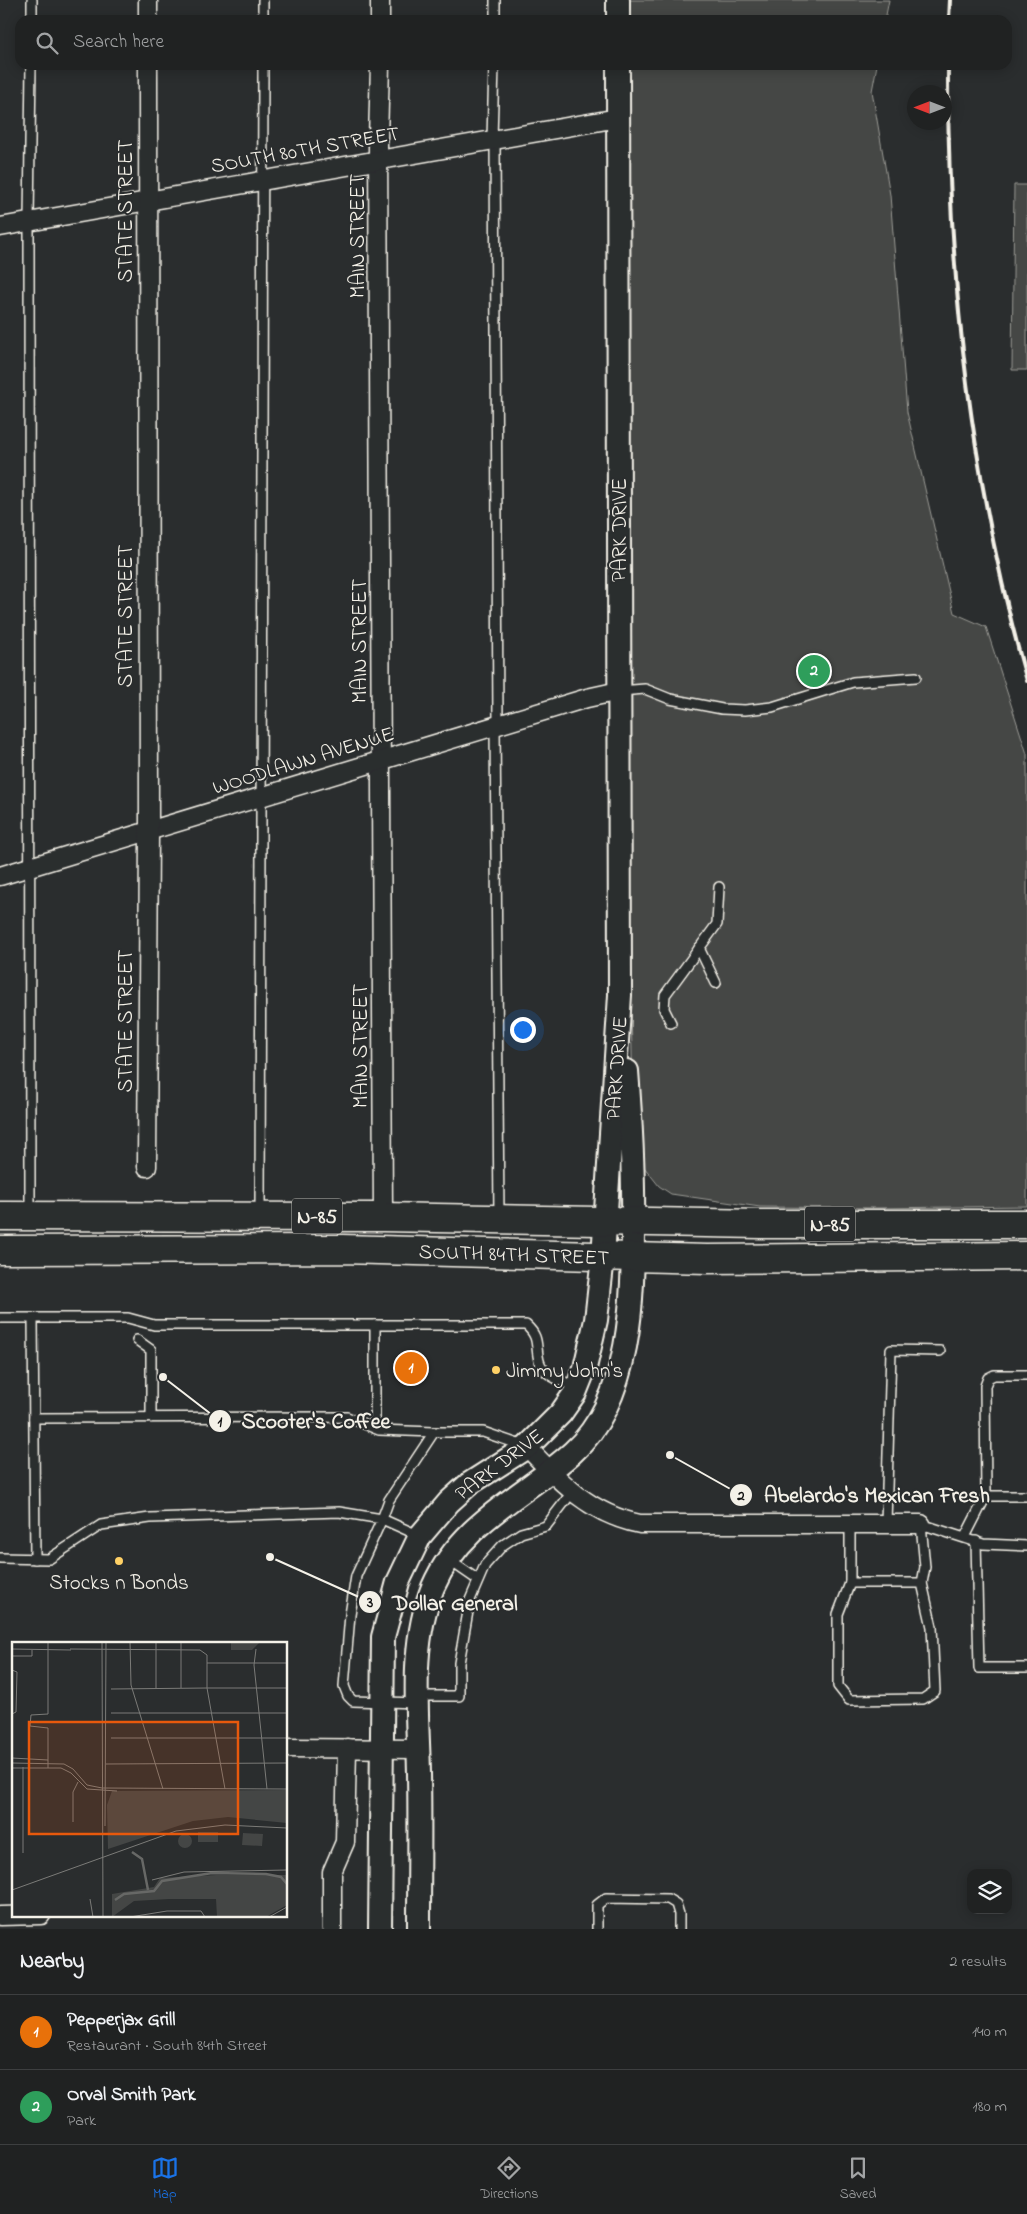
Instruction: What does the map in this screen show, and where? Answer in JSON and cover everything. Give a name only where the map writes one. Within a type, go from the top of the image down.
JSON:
[{"type":"main road","name":"SOUTH 84TH STREET","points":[[0,1216],[383,1217],[760,1224],[1027,1224]]},
{"type":"main road","name":"SOUTH 84TH STREET","points":[[0,1250],[342,1249],[633,1258],[780,1259],[1027,1256]]},
{"type":"street","points":[[148,0],[148,15]]},
{"type":"street","points":[[380,0],[380,15]]},
{"type":"street","points":[[618,0],[618,15]]},
{"type":"street","name":"STATE STREET","points":[[147,1167],[149,831],[148,70]]},
{"type":"street","name":"MAIN STREET","points":[[380,70],[383,1217]]},
{"type":"street","name":"PARK DRIVE","points":[[380,1929],[380,1748],[383,1637],[389,1608],[398,1582],[420,1536],[448,1502],[469,1484],[526,1446],[561,1413],[577,1387],[585,1368],[594,1334],[603,1257],[620,995],[618,70]]},
{"type":"street","name":"SOUTH 80TH STREET","points":[[0,227],[618,118]]},
{"type":"street","name":"WOODLAWN AVENUE","points":[[0,876],[496,725],[587,698],[620,691]]},
{"type":"street","name":"PARK DRIVE","points":[[419,1929],[418,1700],[422,1628],[426,1608],[433,1589],[448,1560],[464,1538],[478,1525],[550,1472],[576,1450],[591,1431],[611,1393],[628,1333],[632,1301],[633,1258],[631,1114],[620,995]]},
{"type":"street","points":[[526,1446],[550,1472],[607,1515],[640,1524],[921,1524]]},
{"type":"street","points":[[288,1748],[419,1749]]},
{"type":"street","points":[[332,1929],[332,1872],[345,1842],[347,1748]]},
{"type":"lane","points":[[32,0],[32,15]]},
{"type":"lane","points":[[263,0],[263,15]]},
{"type":"lane","points":[[495,0],[495,15]]},
{"type":"lane","points":[[30,1216],[29,222],[31,70]]},
{"type":"lane","points":[[260,1216],[264,70]]},
{"type":"lane","points":[[494,70],[499,1220]]},
{"type":"lane","points":[[620,691],[645,689],[670,699],[722,709],[745,710],[772,707],[853,682],[916,677]]},
{"type":"lane","points":[[671,1023],[664,1009],[665,995],[717,924],[719,887]]},
{"type":"lane","points":[[699,948],[716,983]]},
{"type":"lane","points":[[0,1318],[128,1318],[154,1325],[526,1325],[533,1332],[537,1340],[539,1362],[546,1372],[577,1387]]},
{"type":"lane","points":[[33,1318],[35,1559]]},
{"type":"lane","points":[[375,1325],[375,1428]]},
{"type":"lane","points":[[137,1340],[151,1350],[151,1417]]},
{"type":"lane","points":[[886,1523],[891,1350],[940,1351]]},
{"type":"lane","points":[[965,1537],[986,1496],[985,1386],[988,1378],[994,1375],[1027,1375]]},
{"type":"lane","points":[[34,1418],[347,1417],[375,1428],[434,1432],[483,1432],[526,1446]]},
{"type":"lane","points":[[434,1432],[389,1500],[382,1520],[356,1576],[350,1614],[344,1686],[352,1701],[381,1703],[459,1696],[459,1663],[470,1600],[485,1565],[504,1544],[522,1533],[546,1526],[573,1491]]},
{"type":"lane","points":[[986,1496],[1027,1496]]},
{"type":"lane","points":[[0,1558],[49,1559],[101,1525],[150,1518],[339,1512],[382,1520],[420,1536]]},
{"type":"lane","points":[[850,1523],[850,1583],[838,1614],[838,1686],[849,1700],[923,1699],[935,1691],[932,1628],[922,1583],[925,1567],[921,1524],[983,1544],[1027,1546]]},
{"type":"lane","points":[[976,1541],[979,1668],[1027,1668]]},
{"type":"lane","points":[[448,1560],[478,1580]]},
{"type":"lane","points":[[850,1583],[922,1583]]},
{"type":"lane","points":[[597,1929],[597,1905],[606,1898],[668,1899],[676,1904],[679,1914],[679,1929]]},
{"type":"shaded area","points":[[625,0],[889,0],[886,15],[625,15]]},
{"type":"shaded area","points":[[625,70],[876,70],[872,91],[890,195],[907,412],[954,613],[986,627],[1027,754],[1027,1206],[760,1207],[671,1194],[659,1186],[637,1158],[633,1103],[630,952]]},
{"type":"shaded area","points":[[1014,185],[1027,185],[1027,370],[1012,370]]},
{"type":"railway","points":[[949,15],[950,0]]},
{"type":"railway","points":[[948,70],[952,220],[966,376],[977,453],[991,529],[1007,606],[1027,681]]},
{"type":"place","name":"Orval Smith Park","points":[[814,671]]},
{"type":"place","name":"Pepperjax Grill","points":[[411,1368]]},
{"type":"place","name":"Jimmy John's","points":[[496,1370]]},
{"type":"place","name":"Scooter's Coffee","points":[[163,1377]]},
{"type":"place","name":"Abelardo's Mexican Fresh","points":[[670,1455]]},
{"type":"place","name":"Dollar General","points":[[270,1557]]},
{"type":"place","name":"Stocks n Bonds","points":[[119,1561]]}]
